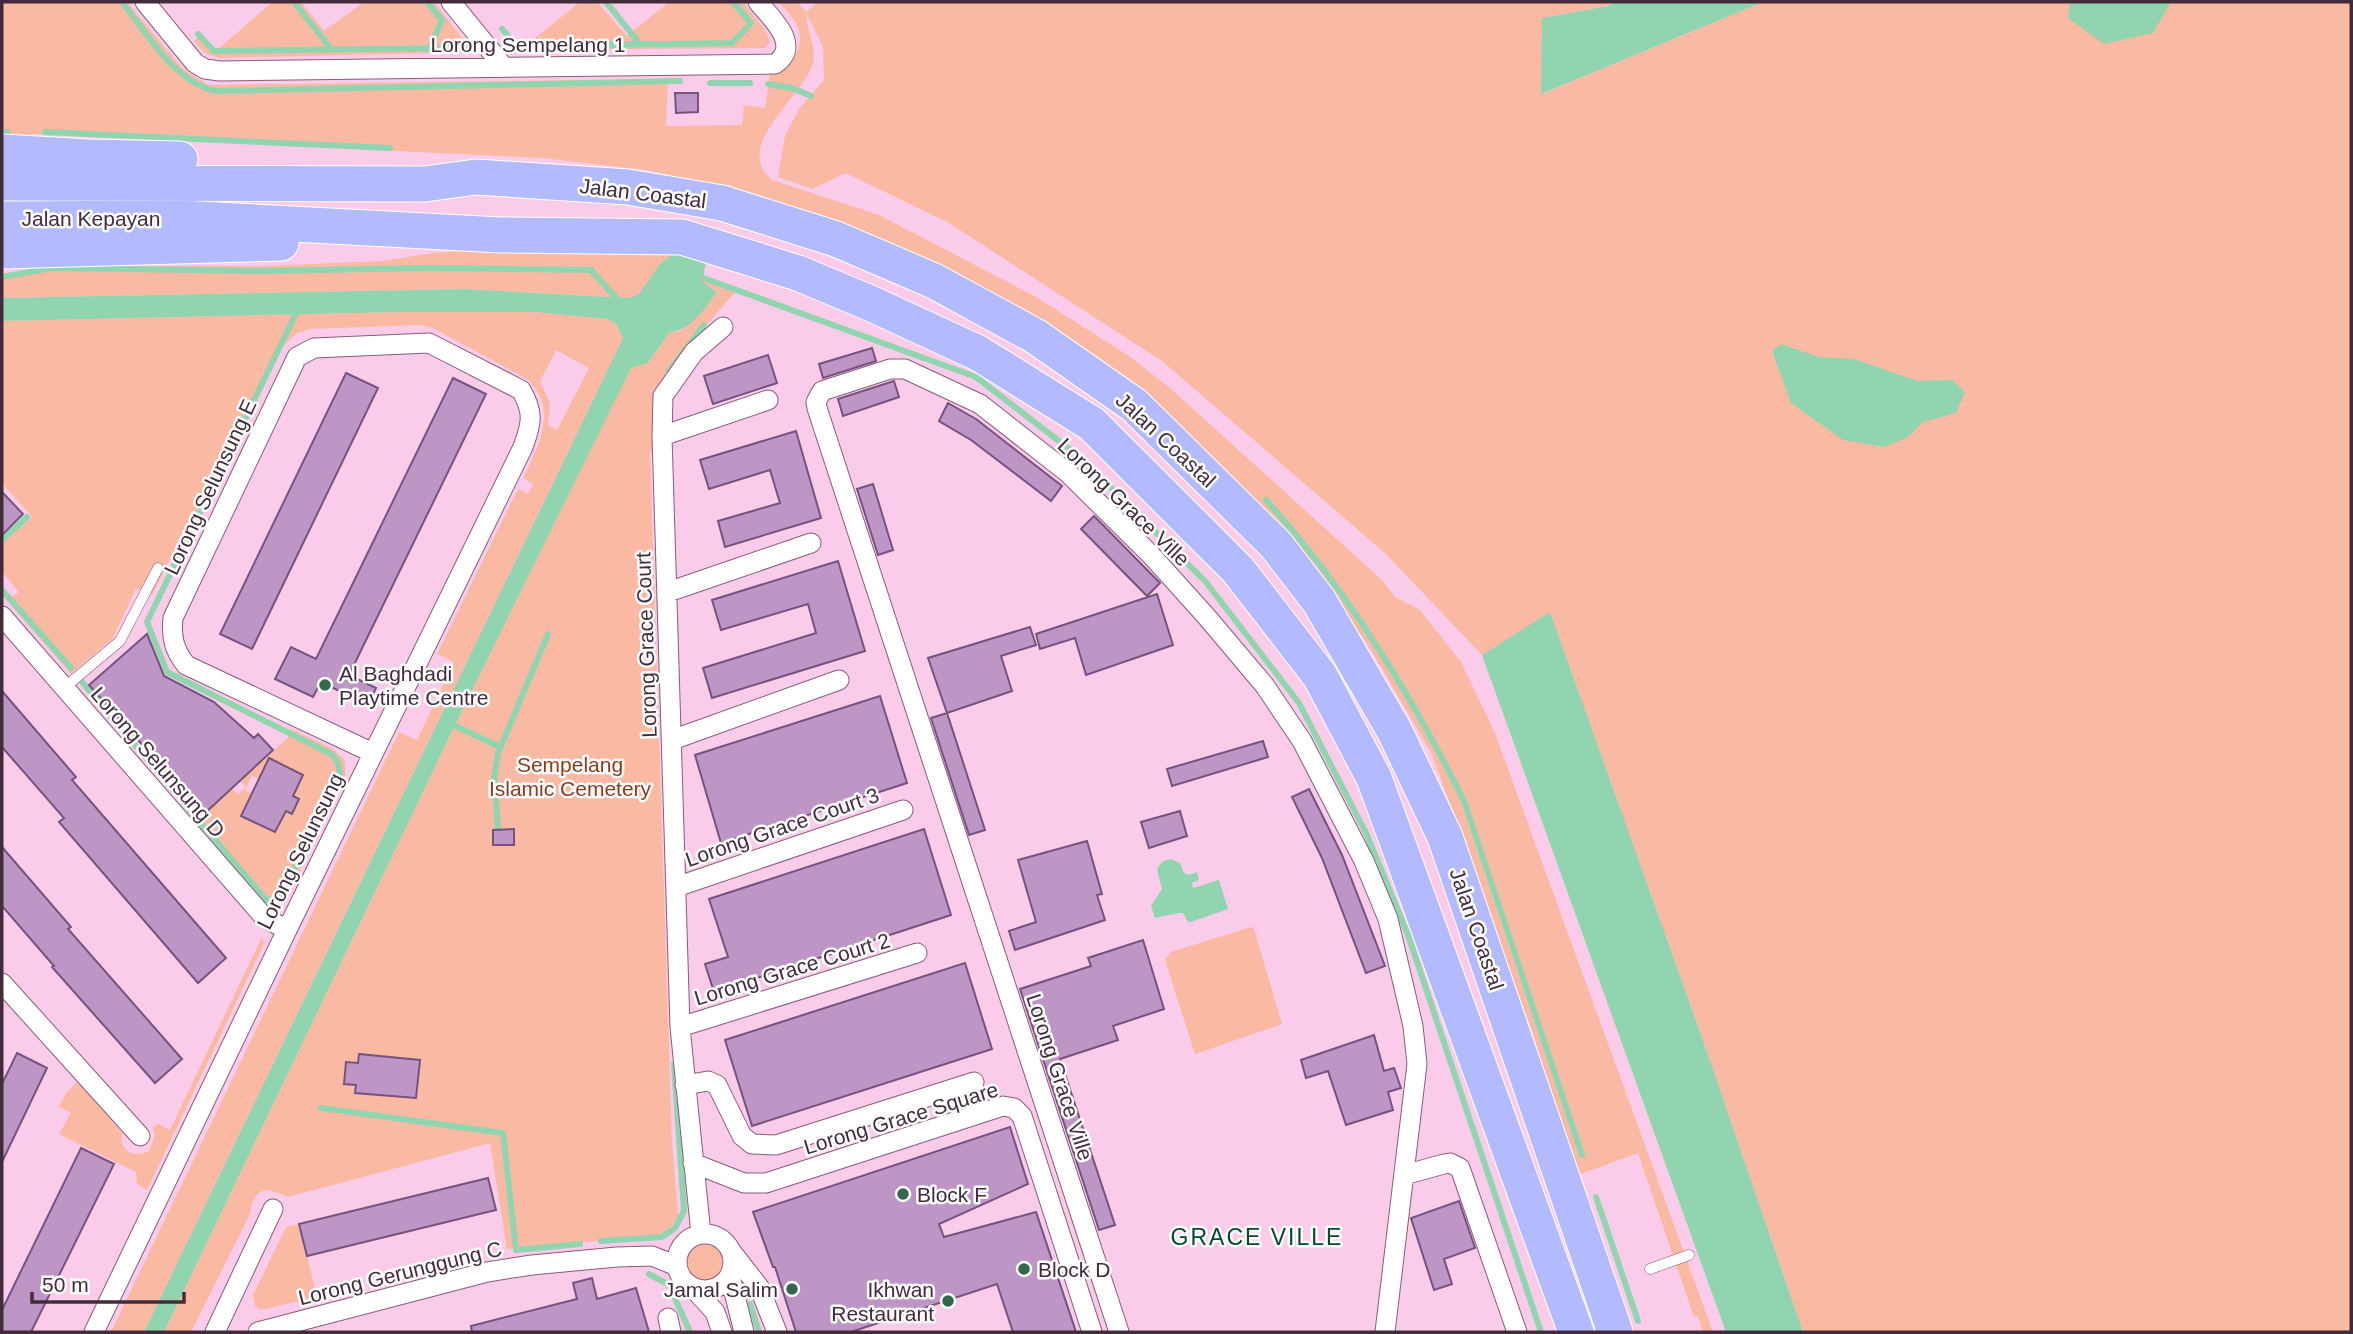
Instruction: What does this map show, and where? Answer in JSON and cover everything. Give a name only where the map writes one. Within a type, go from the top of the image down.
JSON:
[{"type":"highway","points":[[2,152],[88,158],[286,160],[427,166],[476,177]]},
{"type":"highway","name":"Jalan Coastal","points":[[176,182],[425,184],[476,177],[628,187],[723,203],[836,239],[934,281],[1035,336],[1134,405],[1276,545],[1319,601],[1394,730],[1445,837],[1615,1332]]},
{"type":"highway","name":"Jalan Kepayan","points":[[2,183],[176,182]]},
{"type":"highway","name":"Jalan Coastal","points":[[180,218],[501,235],[682,237],[798,273],[872,304],[978,353],[1092,424],[1238,570],[1320,676],[1374,778],[1576,1332]]},
{"type":"highway","name":"Jalan Kepayan","points":[[2,219],[180,218]]},
{"type":"highway","points":[[2,251],[455,241],[501,235]]},
{"type":"street","name":"Lorong Sempelang 1","points":[[145,2],[190,57],[205,69],[220,71],[775,64],[786,51],[786,40],[758,2]]},
{"type":"street","points":[[451,2],[503,66]]},
{"type":"street","name":"Lorong Grace Court","points":[[701,1234],[680,1027],[662,436],[663,396],[695,352],[723,327]]},
{"type":"street","name":"Lorong Selunsung E","points":[[373,752],[186,665],[177,653],[174,643],[173,618],[298,357],[314,348],[429,343],[521,390]]},
{"type":"street","name":"Lorong Grace Ville","points":[[1119,1332],[817,408],[816,402],[822,391],[890,369],[905,369],[980,404],[1068,474],[1151,555],[1265,686],[1302,741],[1364,861],[1388,919],[1413,1026],[1417,1064],[1385,1332]]},
{"type":"street","name":"Lorong Selunsung","points":[[94,1332],[523,447],[531,426],[530,404],[521,390]]},
{"type":"street","points":[[662,436],[768,400]]},
{"type":"street","points":[[668,592],[811,543]]},
{"type":"street","name":"Lorong Selunsung D","points":[[2,615],[264,916],[287,930]]},
{"type":"street","points":[[672,740],[839,680]]},
{"type":"street","name":"Lorong Grace Court 3","points":[[676,887],[903,810]]},
{"type":"street","name":"Lorong Grace Court 2","points":[[680,1027],[917,953]]},
{"type":"street","points":[[2,983],[139,1136]]},
{"type":"street","points":[[685,1085],[708,1081],[717,1085],[742,1136],[752,1144],[776,1145],[974,1082]]},
{"type":"street","name":"Lorong Grace Square","points":[[693,1163],[744,1183],[766,1183],[1003,1107],[1014,1108],[1022,1116],[1092,1332]]},
{"type":"street","points":[[1404,1175],[1450,1163],[1460,1168],[1517,1332]]},
{"type":"street","points":[[215,1332],[273,1209]]},
{"type":"street","points":[[722,1332],[715,1312],[680,1275],[677,1266],[680,1249],[693,1237],[701,1234],[718,1238],[759,1287],[777,1332]]},
{"type":"street","points":[[730,1250],[733,1258],[730,1276],[744,1332]]},
{"type":"street","name":"Lorong Gerunggung C","points":[[258,1332],[487,1272],[617,1257],[652,1256],[677,1266]]},
{"type":"street","points":[[692,1287],[709,1290],[717,1288],[730,1276]]},
{"type":"lane","points":[[63,688],[120,640],[158,568]]},
{"type":"lane","points":[[1650,1269],[1689,1255]]},
{"type":"green space","points":[[2,2],[127,2],[183,69],[208,85],[668,79],[666,126],[742,125],[744,105],[765,108],[770,74],[790,62],[800,41],[797,25],[779,2],[797,2],[806,12],[818,2],[1616,2],[1608,6],[1542,18],[1542,94],[1763,2],[2351,2],[2351,1332],[1803,1332],[1699,1029],[1550,613],[1482,655],[1385,553],[1162,361],[949,223],[846,173],[812,189],[778,177],[785,136],[799,109],[824,80],[823,47],[807,14],[813,62],[808,75],[774,120],[760,151],[761,166],[772,180],[879,215],[1036,297],[1129,356],[1171,389],[1382,580],[1395,597],[1420,610],[1461,662],[1495,733],[1713,1332],[1703,1332],[1698,1316],[1694,1317],[1638,1153],[1578,1175],[1530,1025],[1432,754],[1370,648],[1317,571],[1258,502],[1141,392],[854,234],[786,204],[721,186],[646,170],[542,158],[45,134],[2,135]]},
{"type":"green space","points":[[272,2],[301,2],[324,31],[364,2],[434,2],[469,47],[469,52],[219,58],[205,53],[194,41],[199,37],[214,53]]},
{"type":"green space","points":[[580,2],[597,2],[627,36],[669,2],[743,2],[766,31],[770,42],[765,48],[520,50]]},
{"type":"green space","points":[[517,247],[665,249],[675,252],[639,294],[628,298],[464,289],[2,298],[2,275],[51,266],[265,266],[382,261],[433,253]]},
{"type":"green space","name":"Sempelang Islamic Cemetery","points":[[704,277],[736,291],[677,359],[660,385],[654,452],[650,452],[672,1143],[678,1215],[672,1226],[661,1235],[507,1249],[490,1143],[288,1197],[262,1191],[255,1198],[250,1214],[191,1332],[164,1332],[455,725],[631,367],[648,363],[669,333],[681,331],[717,291],[701,283]]},
{"type":"green space","points":[[399,312],[534,312],[608,319],[616,324],[623,338],[144,1332],[111,1332],[399,732],[417,740],[454,662],[437,654],[518,489],[528,494],[533,484],[523,478],[540,440],[544,415],[537,390],[527,379],[433,328],[421,325],[309,329],[296,334],[284,345],[179,563],[170,559],[152,595],[136,588],[113,638],[71,674],[2,595],[2,587],[11,598],[19,592],[4,574],[2,575],[2,544],[32,517],[2,483],[2,321]],"holes":[[[556,350],[589,368],[557,430],[548,425],[550,403],[540,381]]]},
{"type":"green space","points":[[291,729],[333,749],[345,761],[345,775],[285,902],[269,904],[179,802],[187,795],[204,814],[232,789],[238,794],[246,787],[240,780],[287,739]],"holes":[[[269,758],[303,775],[293,796],[299,799],[286,811],[275,832],[242,816],[252,794],[245,790],[252,776],[259,779]]]},
{"type":"green space","points":[[1251,927],[1254,929],[1282,1024],[1195,1054],[1165,960],[1171,952]]},
{"type":"green space","points":[[262,937],[264,944],[147,1190],[137,1184],[136,1172],[59,1134],[71,1113],[59,1107],[66,1093],[78,1081],[122,1133],[125,1149],[138,1154],[149,1151],[155,1136],[153,1128],[158,1124],[170,1130]]},
{"type":"green space","points":[[299,1224],[317,1297],[261,1310],[255,1306],[253,1295],[286,1227]]},
{"type":"green space","points":[[705,1245],[718,1250],[723,1263],[718,1276],[705,1281],[692,1276],[687,1263],[692,1250]]},
{"type":"shaded area","points":[[1616,2],[1763,2],[1541,94],[1542,18],[1608,6]]},
{"type":"shaded area","points":[[2070,2],[2171,2],[2153,33],[2104,44],[2068,18]]},
{"type":"shaded area","points":[[675,252],[706,262],[702,282],[717,292],[691,323],[669,333],[648,363],[631,368],[455,725],[164,1332],[144,1332],[623,338],[616,324],[608,319],[534,312],[399,312],[2,321],[2,298],[464,289],[628,298],[639,294],[659,265]]},
{"type":"shaded area","points":[[1781,344],[1819,357],[1854,359],[1918,381],[1952,380],[1965,392],[1956,413],[1923,422],[1908,437],[1884,447],[1843,440],[1791,403],[1772,351]]},
{"type":"shaded area","points":[[1550,612],[1699,1029],[1803,1332],[1726,1332],[1482,655]]},
{"type":"shaded area","points":[[1171,859],[1180,863],[1184,873],[1189,875],[1197,872],[1199,880],[1192,883],[1193,888],[1219,880],[1228,909],[1191,922],[1188,922],[1183,913],[1155,918],[1151,906],[1162,889],[1157,869],[1163,861]]},
{"type":"building","points":[[675,93],[698,93],[698,112],[676,113]]},
{"type":"building","points":[[872,348],[876,361],[823,378],[819,364]]},
{"type":"building","points":[[768,355],[777,383],[713,404],[704,376]]},
{"type":"building","points":[[346,373],[378,388],[252,649],[220,634]]},
{"type":"building","points":[[453,378],[486,394],[349,675],[376,688],[368,705],[321,682],[313,697],[275,679],[291,647],[316,659]]},
{"type":"building","points":[[894,381],[899,397],[843,416],[838,399]]},
{"type":"building","points":[[948,403],[976,419],[1062,486],[1051,501],[971,440],[939,421]]},
{"type":"building","points":[[796,431],[821,518],[725,547],[718,521],[780,503],[770,470],[709,489],[700,460]]},
{"type":"building","points":[[873,484],[893,550],[878,555],[857,489]]},
{"type":"building","points":[[2,492],[23,514],[2,535]]},
{"type":"building","points":[[1094,516],[1160,583],[1147,596],[1081,529]]},
{"type":"building","points":[[838,561],[865,651],[712,698],[703,668],[816,633],[808,604],[721,630],[712,600]]},
{"type":"building","points":[[1157,594],[1173,645],[1086,675],[1075,638],[1040,649],[1036,634]]},
{"type":"building","points":[[1030,627],[1036,645],[1001,656],[1012,691],[947,713],[928,658]]},
{"type":"building","points":[[147,634],[164,676],[214,702],[254,738],[258,734],[273,750],[204,814],[89,685]]},
{"type":"building","points":[[2,691],[76,777],[72,780],[226,958],[198,983],[59,822],[64,818],[2,747]]},
{"type":"building","points":[[880,696],[907,783],[721,843],[695,755]]},
{"type":"building","points":[[947,713],[985,830],[969,835],[931,718]]},
{"type":"building","points":[[1263,741],[1268,757],[1172,786],[1167,769]]},
{"type":"building","points":[[269,758],[303,775],[293,796],[299,799],[292,814],[286,811],[275,832],[241,816]]},
{"type":"building","points":[[1309,789],[1342,855],[1385,966],[1366,973],[1322,858],[1292,797]]},
{"type":"building","points":[[1180,811],[1187,836],[1149,848],[1141,822]]},
{"type":"building","points":[[514,829],[514,845],[493,845],[493,830]]},
{"type":"building","points":[[924,829],[951,915],[714,992],[705,964],[728,957],[709,899]]},
{"type":"building","points":[[1087,841],[1102,894],[1097,895],[1105,920],[1015,950],[1009,931],[1036,922],[1018,860]]},
{"type":"building","points":[[2,847],[71,927],[68,929],[182,1059],[155,1083],[2,906]]},
{"type":"building","points":[[1143,940],[1164,1009],[1113,1026],[1118,1040],[1060,1059],[1115,1225],[1099,1230],[1020,989],[1091,966],[1088,958]]},
{"type":"building","points":[[965,963],[992,1049],[752,1126],[725,1040]]},
{"type":"building","points":[[1374,1035],[1384,1071],[1394,1068],[1401,1088],[1388,1092],[1393,1110],[1346,1125],[1328,1071],[1306,1078],[1301,1060]]},
{"type":"building","points":[[17,1053],[47,1068],[2,1162],[2,1084]]},
{"type":"building","points":[[359,1054],[420,1060],[416,1098],[355,1093],[356,1085],[344,1084],[346,1062],[358,1063]]},
{"type":"building","points":[[1010,1127],[1028,1184],[939,1224],[944,1237],[1036,1212],[1076,1332],[1013,1332],[997,1284],[851,1332],[796,1332],[775,1267],[753,1212]]},
{"type":"building","points":[[81,1148],[114,1164],[31,1332],[2,1332],[2,1310]]},
{"type":"building","points":[[488,1178],[496,1210],[307,1256],[299,1224]]},
{"type":"building","points":[[1459,1201],[1475,1248],[1444,1259],[1452,1284],[1434,1290],[1411,1218]]},
{"type":"building","points":[[592,1278],[597,1299],[636,1288],[649,1332],[472,1332],[471,1326],[577,1299],[573,1283]]},
{"type":"waterway","points":[[122,2],[175,68],[201,86],[216,91],[680,81]]},
{"type":"waterway","points":[[294,2],[332,50]]},
{"type":"waterway","points":[[427,2],[442,20],[430,48]]},
{"type":"waterway","points":[[606,2],[640,44]]},
{"type":"waterway","points":[[502,29],[517,46],[732,43],[751,23],[733,2]]},
{"type":"waterway","points":[[198,34],[214,51],[462,48]]},
{"type":"waterway","points":[[710,83],[750,83]]},
{"type":"waterway","points":[[768,84],[792,88],[811,96]]},
{"type":"waterway","points":[[2,132],[7,132]]},
{"type":"waterway","points":[[45,132],[390,148]]},
{"type":"waterway","points":[[2,277],[51,268],[264,271],[429,268],[591,270],[619,301]]},
{"type":"waterway","points":[[698,276],[976,377],[1081,458],[1205,581],[1299,703],[1366,833],[1408,935],[1541,1332]]},
{"type":"waterway","points":[[182,801],[266,900],[280,898],[340,774],[333,755],[167,672],[147,622],[298,309]]},
{"type":"waterway","points":[[669,371],[704,325]]},
{"type":"waterway","points":[[1266,500],[1324,570],[1376,644],[1422,721],[1464,801],[1582,1155]]},
{"type":"waterway","points":[[2,540],[27,517]]},
{"type":"waterway","points":[[2,590],[71,668]]},
{"type":"waterway","points":[[498,828],[494,778],[498,753],[548,634]]},
{"type":"waterway","points":[[82,682],[173,790]]},
{"type":"waterway","points":[[449,723],[500,747]]},
{"type":"waterway","points":[[601,1241],[662,1237],[675,1228],[684,1211],[674,1064]]},
{"type":"waterway","points":[[321,1108],[503,1133],[516,1250],[580,1244]]},
{"type":"waterway","points":[[1596,1197],[1638,1321]]},
{"type":"waterway","points":[[649,1274],[669,1285],[690,1332]]},
{"type":"waterway","points":[[750,1304],[759,1332]]},
{"type":"place","name":"Al Baghdadi Playtime Centre","points":[[325,685]]},
{"type":"place","name":"Block F","points":[[903,1194]]},
{"type":"place","name":"Block D","points":[[1024,1269]]},
{"type":"place","name":"Jamal Salim","points":[[792,1289]]},
{"type":"place","name":"Ikhwan Restaurant","points":[[948,1301]]},
{"type":"district","name":"GRACE VILLE","points":[[1257,1237]]}]
